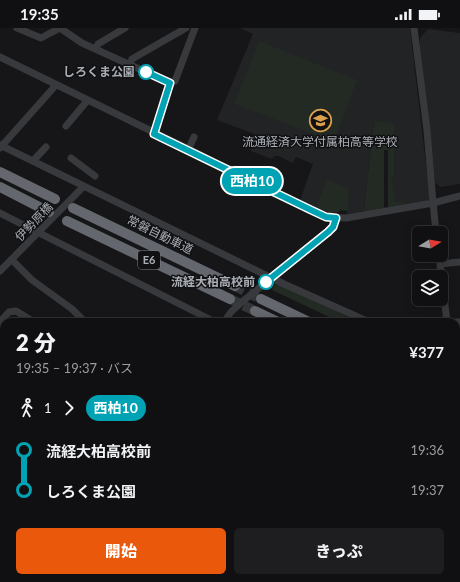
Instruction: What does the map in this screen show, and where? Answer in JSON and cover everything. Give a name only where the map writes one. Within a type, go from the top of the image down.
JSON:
[{"type":"highway","points":[[0,172],[55,199]]},
{"type":"highway","points":[[0,187],[49,212]]},
{"type":"highway","name":"常磐自動車道","points":[[73,208],[235,286]]},
{"type":"highway","name":"E6","points":[[67,221],[230,299]]},
{"type":"highway","points":[[261,299],[301,318]]},
{"type":"highway","points":[[255,311],[270,318]]},
{"type":"street","points":[[17,28],[40,38],[60,28],[82,43],[96,48],[170,83]]},
{"type":"street","points":[[96,48],[98,44],[126,28]]},
{"type":"street","points":[[130,64],[132,59],[186,28]]},
{"type":"street","points":[[154,134],[170,83],[175,81],[195,28]]},
{"type":"street","points":[[414,28],[428,130],[435,226]]},
{"type":"street","points":[[0,58],[326,217],[346,218],[433,203],[460,196]]},
{"type":"street","points":[[56,85],[1,147],[360,318]]},
{"type":"street","points":[[66,126],[87,101]]},
{"type":"street","points":[[188,150],[194,138]]},
{"type":"street","points":[[33,161],[46,147]]},
{"type":"street","points":[[71,158],[96,176]]},
{"type":"street","name":"伊勢原橋","points":[[0,272],[83,187]]},
{"type":"street","points":[[0,213],[207,318]]},
{"type":"street","points":[[227,318],[236,307],[328,232],[333,227],[336,218]]},
{"type":"street","points":[[12,260],[32,280],[72,309],[81,318]]},
{"type":"street","points":[[447,318],[440,264],[460,262]]},
{"type":"street","points":[[4,318],[9,312],[16,311],[27,318]]},
{"type":"shaded area","name":"流通経済大学付属柏高等学校","points":[[240,28],[410,28],[430,200],[388,207],[388,150],[374,121],[364,211],[347,214],[349,188],[316,208],[300,200],[313,164],[296,157],[293,163],[279,156],[274,156],[272,159],[251,151],[257,135],[217,120],[253,34]]},
{"type":"shaded area","points":[[428,29],[460,33],[460,184],[441,187],[435,183],[420,54],[420,38]]},
{"type":"shaded area","points":[[259,41],[357,80],[334,142],[234,103]]},
{"type":"shaded area","points":[[374,121],[394,123],[394,177],[391,177],[395,202],[403,201],[405,204],[388,207],[388,150],[384,150],[384,208],[364,211]]},
{"type":"shaded area","points":[[327,180],[349,188],[348,211],[340,210],[339,212],[331,213],[316,208]]},
{"type":"shaded area","points":[[276,282],[350,318],[332,318],[272,290]]},
{"type":"tunnel","points":[[235,286],[261,299]]},
{"type":"tunnel","points":[[230,299],[255,311]]},
{"type":"bus line","name":"西柏10","points":[[146,72],[170,83],[154,134],[326,217],[336,218],[333,227],[328,232],[266,282]]},
{"type":"place","name":"しろくま公園","points":[[146,72]]},
{"type":"place","name":"流通経済大学付属柏高等学校","points":[[320,121]]},
{"type":"place","name":"流経大柏高校前","points":[[266,282]]}]
